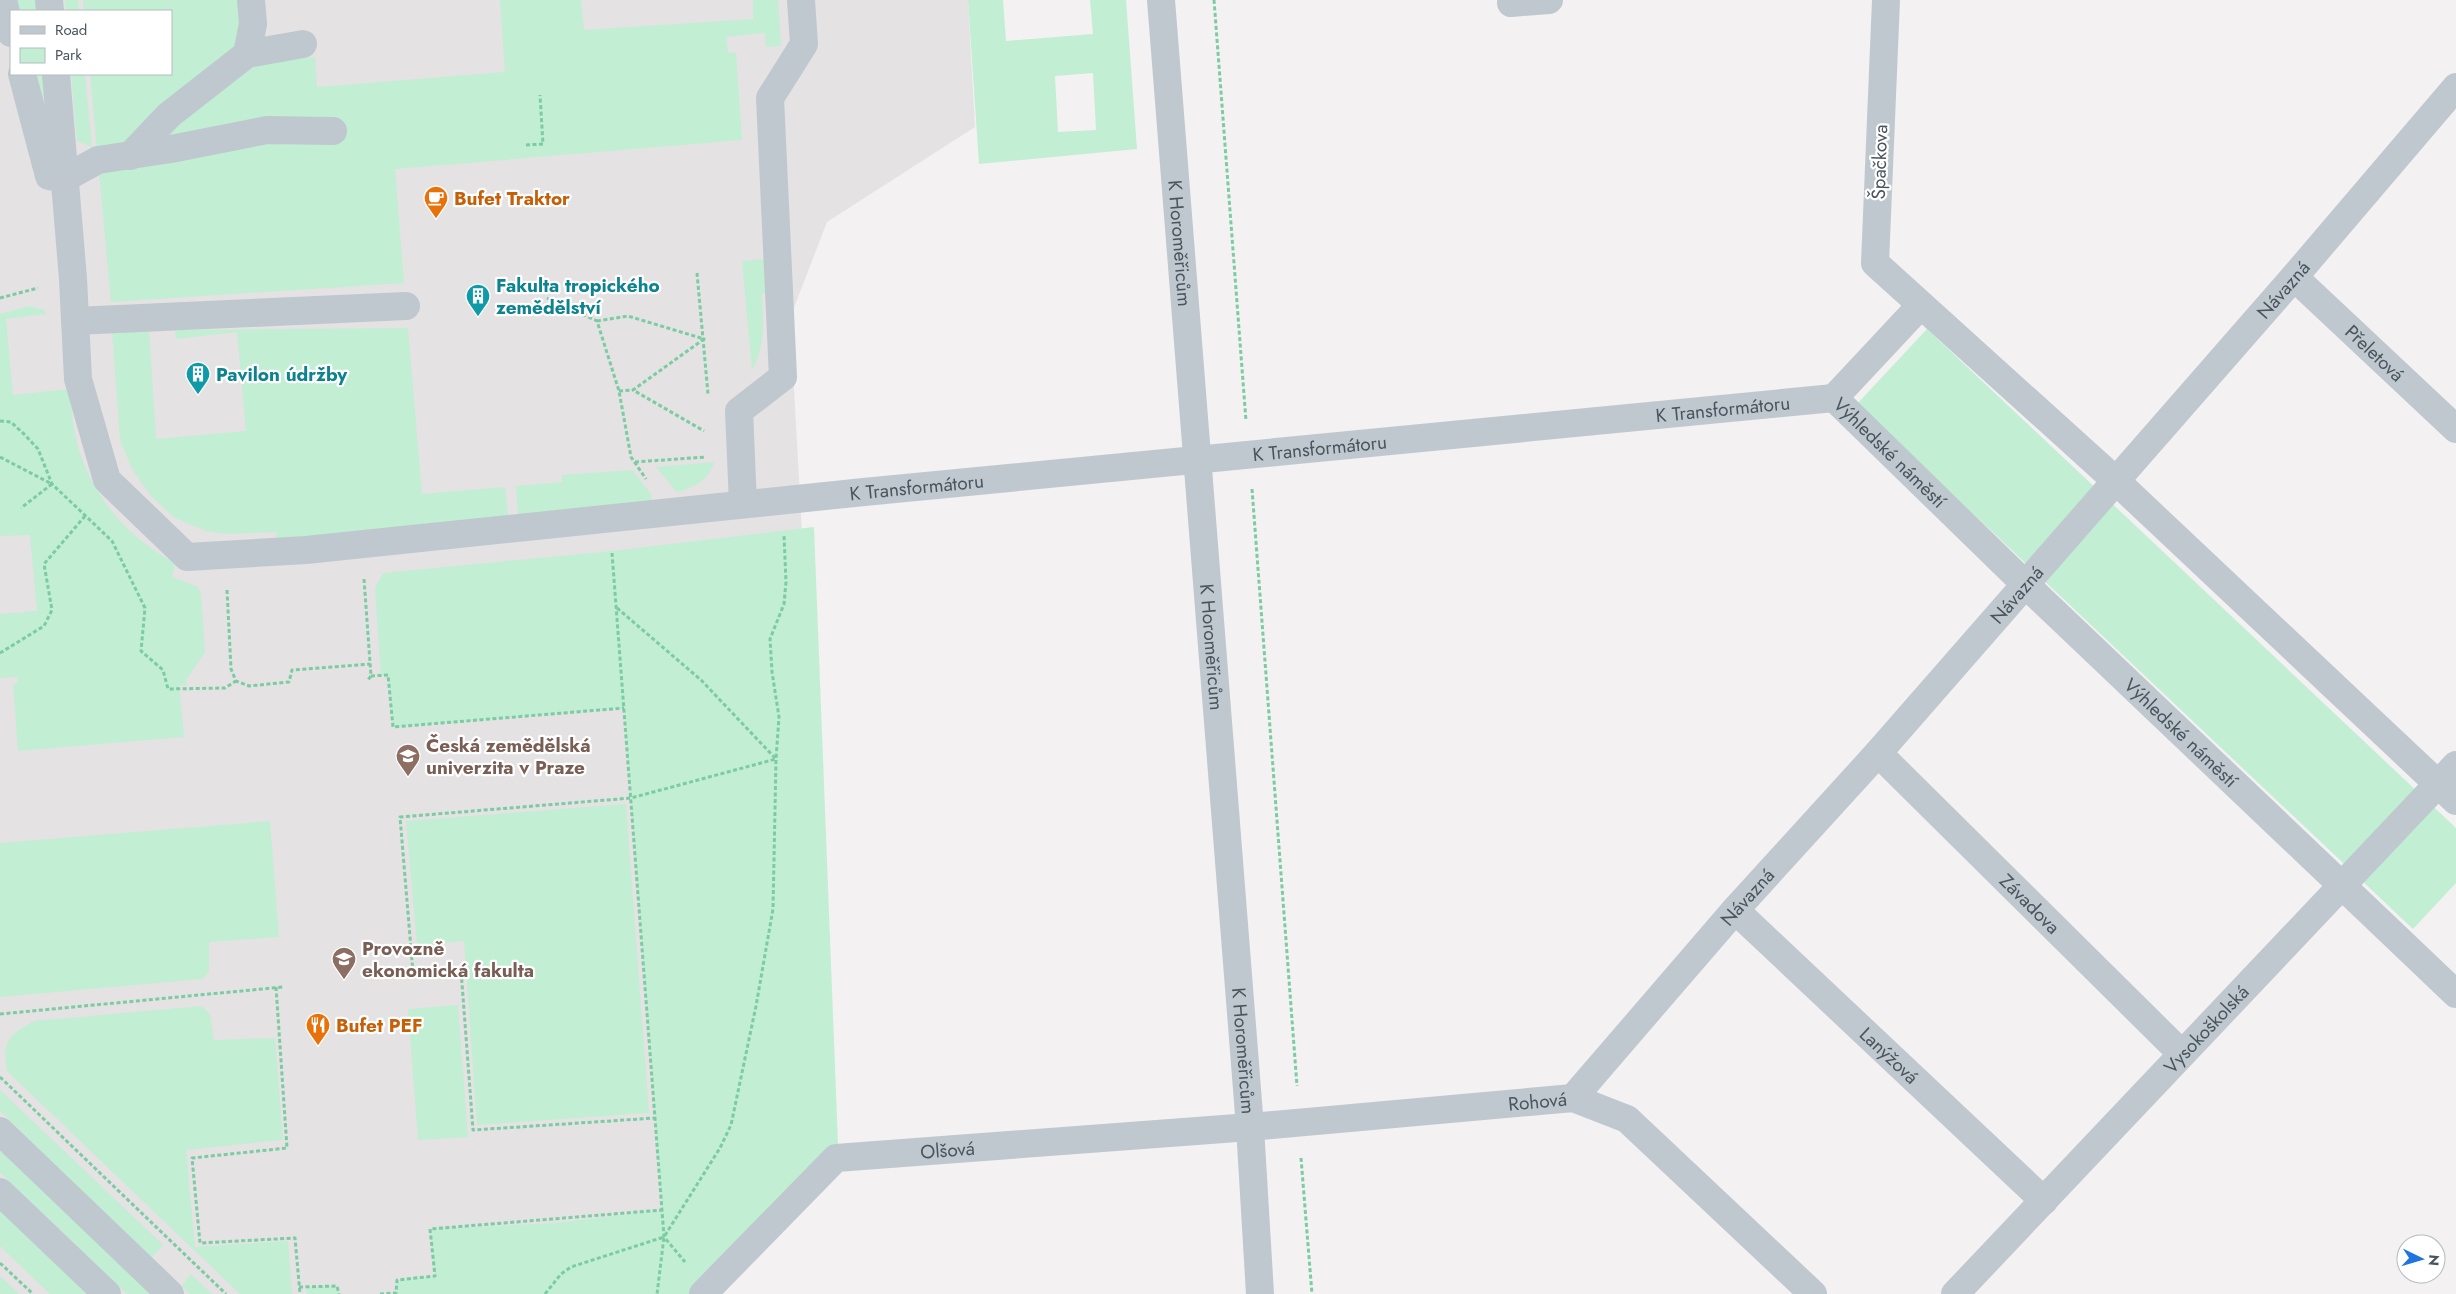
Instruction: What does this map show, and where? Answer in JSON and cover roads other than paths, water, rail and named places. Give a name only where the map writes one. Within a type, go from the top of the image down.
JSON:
[{"type":"street","points":[[3,0],[10,29]]},
{"type":"street","points":[[247,54],[253,24],[251,0]]},
{"type":"street","points":[[743,504],[739,411],[782,377],[770,98],[804,44],[801,0]]},
{"type":"street","name":"K Horoměřicům","points":[[1161,0],[1250,1127],[1260,1294]]},
{"type":"street","points":[[1510,3],[1549,0]]},
{"type":"street","name":"Špačkova","points":[[1886,0],[1875,263],[1921,305]]},
{"type":"street","points":[[130,156],[169,115],[247,54],[303,44]]},
{"type":"street","points":[[22,75],[49,176],[65,178],[98,160],[130,156],[267,130],[333,131]]},
{"type":"street","name":"K Transformátoru","points":[[56,75],[78,379],[107,480],[187,557],[306,550],[743,504],[1834,398]]},
{"type":"street","name":"Návazná","points":[[1573,1098],[1735,910],[1878,754],[2294,277],[2456,87]]},
{"type":"street","name":"Přeletová","points":[[2294,277],[2456,429]]},
{"type":"street","points":[[1921,305],[2450,783]]},
{"type":"street","name":"Výhledské náměstí","points":[[1921,305],[1834,398],[2025,584],[2456,994]]},
{"type":"street","points":[[75,321],[406,306]]},
{"type":"street","name":"Závadova","points":[[1878,754],[2182,1054]]},
{"type":"street","name":"Vysokoškolská","points":[[1955,1294],[2341,886],[2450,783]]},
{"type":"street","name":"Lanýžová","points":[[1735,910],[2044,1201]]},
{"type":"street","name":"Rohová","points":[[1250,1127],[1573,1098],[1627,1119],[1813,1294]]},
{"type":"street","name":"Olšová","points":[[705,1292],[836,1158],[1250,1127]]},
{"type":"street","points":[[0,1131],[170,1294]]},
{"type":"street","points":[[0,1192],[107,1294]]},
{"type":"place","name":"Bufet Traktor","points":[[436,219]]},
{"type":"place","name":"Fakulta tropického zemědělství","points":[[478,317]]},
{"type":"place","name":"Pavilon údržby","points":[[198,395]]},
{"type":"place","name":"Česká zemědělská univerzita v Praze","points":[[408,777]]},
{"type":"place","name":"Provozně ekonomická fakulta","points":[[344,980]]},
{"type":"place","name":"Bufet PEF","points":[[318,1046]]}]
